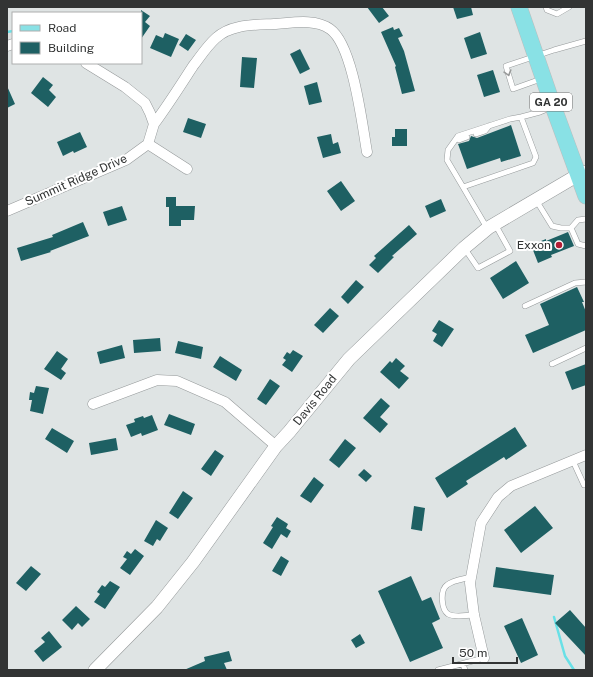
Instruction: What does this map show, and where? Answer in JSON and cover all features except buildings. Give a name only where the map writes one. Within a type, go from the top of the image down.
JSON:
[{"type":"main road","name":"GA 20","points":[[519,7],[553,106],[582,174],[586,196]]},
{"type":"street","points":[[187,169],[148,144],[154,124],[205,50],[216,37],[229,29],[251,25],[306,23],[319,24],[330,28],[339,38],[346,54],[358,96],[367,152]]},
{"type":"street","points":[[88,64],[125,87],[145,102],[154,124]]},
{"type":"street","name":"Summit Ridge Drive","points":[[7,211],[126,160],[148,144]]},
{"type":"street","name":"Davis Road","points":[[100,668],[157,608],[193,562],[276,446],[349,359],[464,248],[491,226],[582,174]]},
{"type":"street","points":[[93,404],[157,380],[177,381],[225,402],[276,446]]},
{"type":"street","points":[[484,658],[474,615],[470,583],[481,523],[498,497],[511,486],[586,455]]},
{"type":"lane","points":[[546,7],[547,10],[557,14],[569,7]]},
{"type":"lane","points":[[544,79],[513,88],[506,66],[536,55],[586,41]]},
{"type":"lane","points":[[464,248],[478,268],[510,251],[462,187],[447,160],[448,150],[458,136],[510,119],[521,118],[540,112],[553,106]]},
{"type":"lane","points":[[462,187],[533,163],[536,157],[521,118]]},
{"type":"lane","points":[[476,134],[485,131],[490,125]]},
{"type":"lane","points":[[457,138],[459,140],[467,137]]},
{"type":"lane","points":[[536,200],[552,226],[571,228],[578,220],[586,219]]},
{"type":"lane","points":[[571,228],[578,244],[586,246]]},
{"type":"lane","points":[[525,306],[575,283],[586,282]]},
{"type":"lane","points":[[552,364],[586,348]]},
{"type":"lane","points":[[573,461],[584,485]]},
{"type":"lane","points":[[471,577],[446,585],[442,592],[442,599],[448,614],[456,616],[474,615]]},
{"type":"lane","points":[[438,670],[484,658]]},
{"type":"lane","points":[[463,664],[465,670]]},
{"type":"waterway","points":[[7,32],[12,31]]},
{"type":"waterway","points":[[554,617],[565,656],[574,670]]},
{"type":"place","name":"Exxon","points":[[559,245]]}]
